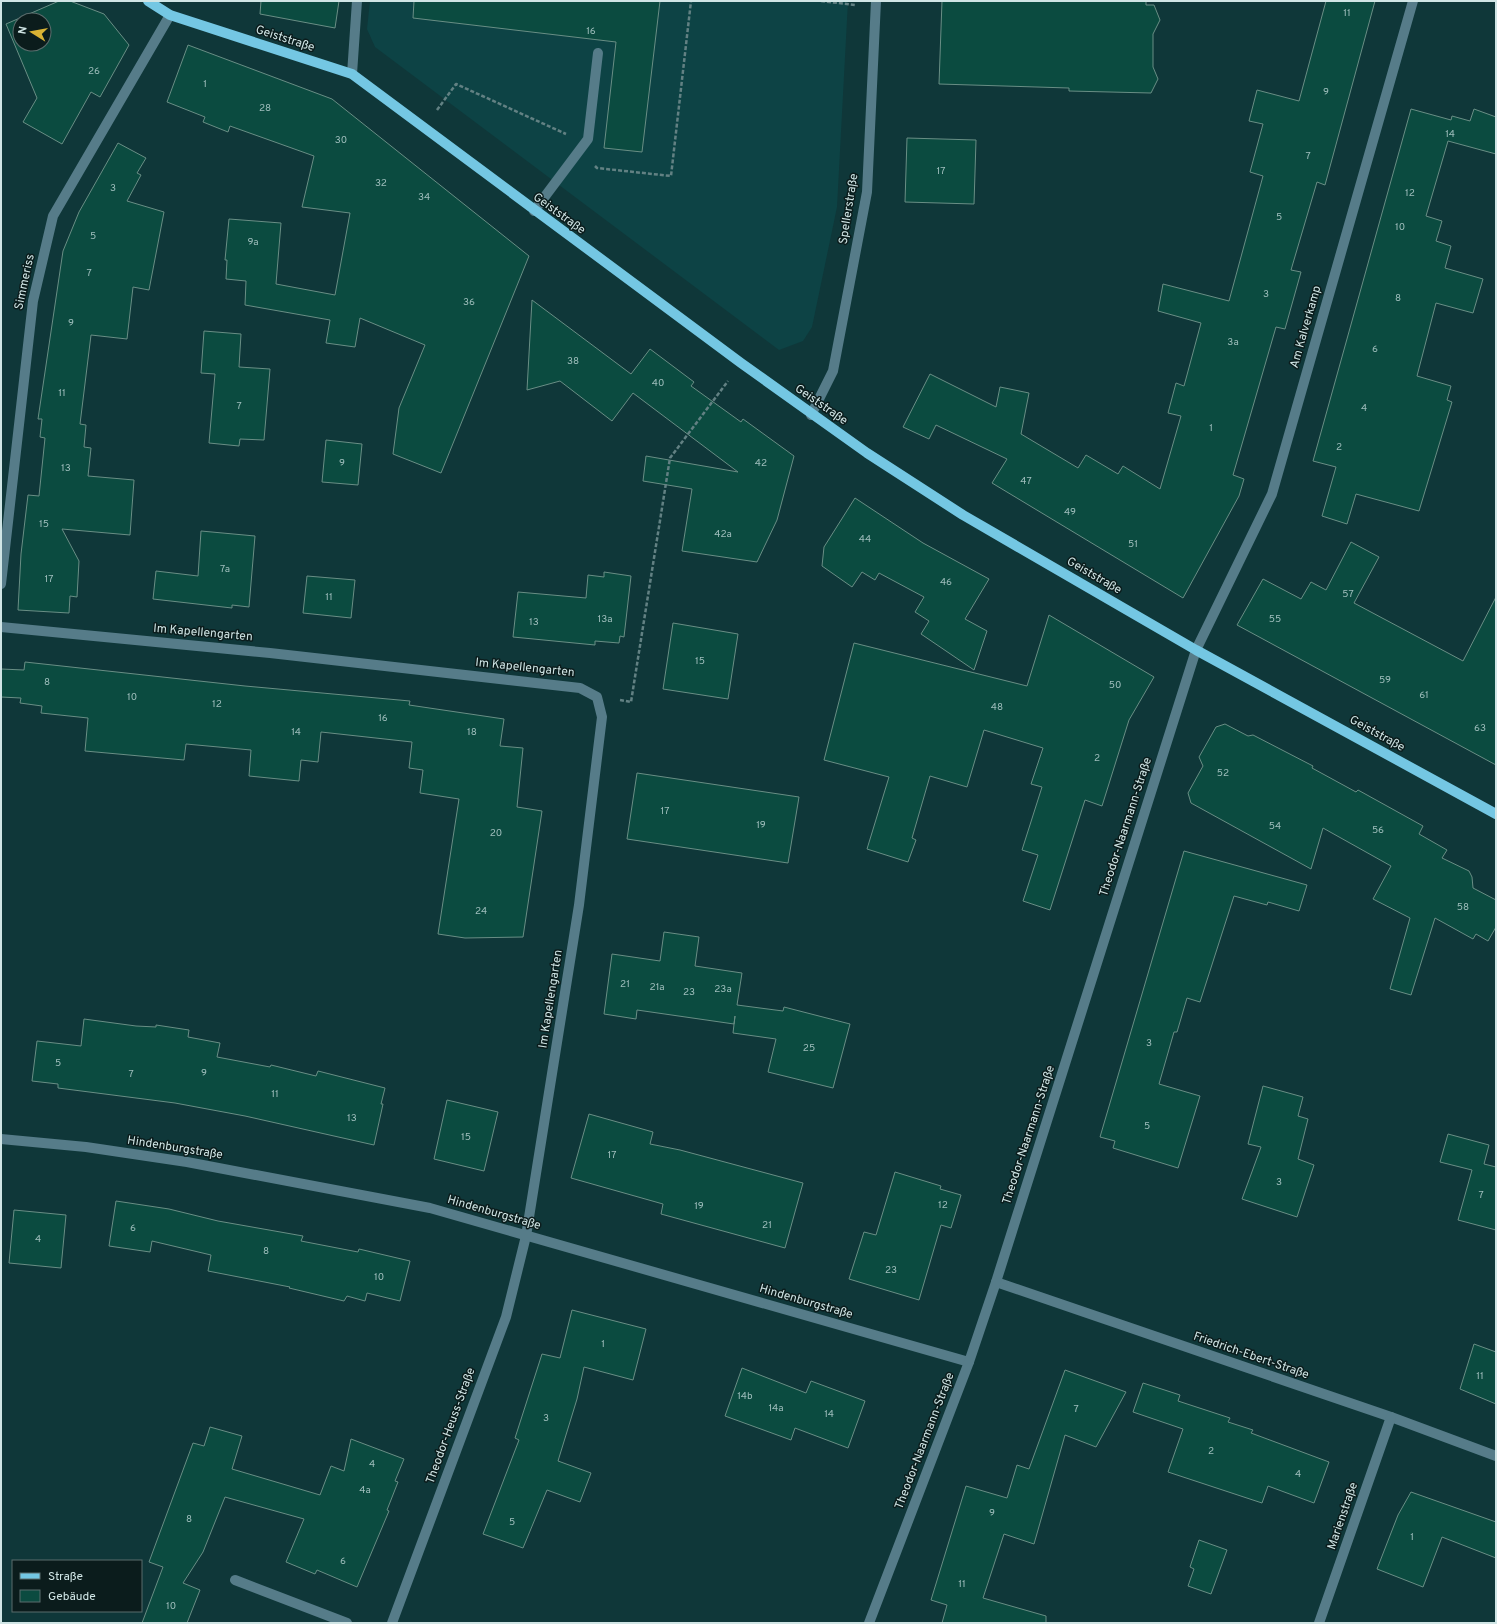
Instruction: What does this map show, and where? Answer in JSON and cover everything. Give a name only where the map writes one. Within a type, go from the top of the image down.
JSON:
[{"type":"main road","name":"Geiststraße","points":[[148,1],[170,15],[352,74],[534,211],[811,415],[868,454],[964,515],[1196,650],[1496,814]]},
{"type":"street","points":[[352,74],[357,1]]},
{"type":"street","name":"Am Kalverkamp","points":[[1196,650],[1272,494],[1413,1]]},
{"type":"street","name":"Spellerstraße","points":[[811,415],[833,372],[867,192],[876,4]]},
{"type":"street","name":"Simmeriss","points":[[1,584],[33,301],[54,216],[170,15]]},
{"type":"street","points":[[534,211],[588,139],[598,52]]},
{"type":"street","name":"Im Kapellengarten","points":[[1,627],[270,653],[580,688],[597,697],[602,717],[579,905],[526,1236]]},
{"type":"street","name":"Theodor-Naarmann-Straße","points":[[869,1623],[969,1362],[996,1282],[1196,650]]},
{"type":"street","name":"Hindenburgstraße","points":[[1,1139],[86,1147],[187,1162],[430,1208],[969,1362]]},
{"type":"street","name":"Theodor-Heuss-Straße","points":[[392,1623],[506,1316],[526,1236]]},
{"type":"street","name":"Friedrich-Ebert-Straße","points":[[996,1282],[1391,1417],[1496,1456]]},
{"type":"street","name":"Marienstraße","points":[[1319,1623],[1391,1417]]},
{"type":"street","points":[[235,1580],[347,1623]]},
{"type":"path","points":[[424,129],[456,84],[566,134],[579,152],[597,168],[671,176],[691,1]]},
{"type":"path","points":[[821,1],[876,4]]},
{"type":"path","points":[[597,697],[631,702],[670,458],[741,363]]},
{"type":"shaded area","points":[[370,1],[848,1],[837,207],[812,327],[803,341],[779,350],[375,47],[367,29]]},
{"type":"building","points":[[59,1],[70,1],[104,14],[129,45],[100,97],[91,92],[62,144],[23,122],[37,98],[18,52],[52,52],[52,12],[34,12]]},
{"type":"building","points":[[261,1],[339,1],[335,28],[260,14]]},
{"type":"building","points":[[414,1],[660,1],[642,152],[604,148],[616,42],[413,18]]},
{"type":"building","points":[[942,1],[1146,1],[1146,5],[1154,5],[1160,20],[1153,34],[1153,67],[1158,79],[1151,93],[1069,91],[1069,88],[939,84]]},
{"type":"building","points":[[1326,1],[1375,1],[1325,185],[1317,182],[1291,270],[1301,272],[1285,329],[1276,327],[1233,475],[1244,479],[1239,496],[1183,598],[992,483],[1007,459],[936,425],[929,439],[903,427],[930,374],[996,407],[1000,387],[1029,393],[1021,434],[1078,468],[1086,455],[1118,474],[1123,466],[1160,489],[1181,416],[1168,413],[1176,383],[1184,386],[1201,323],[1158,311],[1163,284],[1229,301],[1263,176],[1250,172],[1263,124],[1249,121],[1257,90],[1299,101]]},
{"type":"building","points":[[12,21],[12,38],[6,24]]},
{"type":"building","points":[[188,45],[332,99],[529,256],[441,473],[393,454],[399,408],[425,345],[360,318],[355,347],[326,343],[330,320],[245,305],[246,281],[226,279],[227,260],[225,260],[229,219],[281,223],[276,284],[335,295],[350,213],[302,207],[314,156],[230,126],[228,132],[203,122],[205,117],[167,102]]},
{"type":"building","points":[[1411,109],[1451,120],[1452,116],[1470,121],[1474,109],[1496,117],[1496,154],[1448,141],[1426,216],[1442,221],[1436,241],[1451,246],[1445,268],[1483,279],[1473,313],[1436,303],[1417,376],[1451,386],[1447,400],[1452,402],[1419,511],[1356,494],[1347,524],[1322,516],[1336,467],[1313,461]]},
{"type":"building","points":[[907,138],[976,140],[974,204],[905,202]]},
{"type":"building","points":[[118,143],[146,158],[137,173],[141,175],[127,201],[164,212],[149,290],[133,287],[127,339],[91,335],[80,424],[86,425],[84,447],[91,448],[88,476],[134,480],[130,535],[62,529],[79,561],[77,597],[70,596],[69,613],[18,610],[21,554],[28,495],[39,496],[45,438],[40,437],[42,419],[38,419],[63,251],[79,212]]},
{"type":"building","points":[[532,300],[631,374],[650,349],[694,382],[691,386],[741,422],[743,419],[794,456],[777,520],[757,562],[682,551],[692,489],[643,481],[646,456],[738,472],[633,393],[612,421],[560,381],[527,390]]},
{"type":"building","points":[[204,331],[241,334],[239,367],[270,369],[264,440],[240,439],[239,446],[209,443],[215,374],[201,373]]},
{"type":"building","points":[[326,440],[362,444],[358,485],[322,482]]},
{"type":"building","points":[[855,498],[923,543],[989,579],[965,619],[987,631],[974,670],[921,634],[929,621],[915,612],[924,597],[879,573],[875,580],[862,572],[852,587],[822,566],[824,547]]},
{"type":"building","points":[[201,531],[255,536],[249,607],[232,605],[232,608],[153,599],[156,571],[198,576]]},
{"type":"building","points":[[1351,542],[1379,557],[1354,603],[1463,661],[1496,597],[1496,765],[1237,625],[1263,579],[1301,599],[1311,582],[1326,590]]},
{"type":"building","points":[[604,572],[631,576],[624,637],[620,636],[619,643],[595,641],[595,645],[513,637],[518,592],[586,598],[588,575],[604,577]]},
{"type":"building","points":[[307,576],[355,580],[351,618],[303,613]]},
{"type":"building","points":[[1049,615],[1154,677],[1129,720],[1102,806],[1085,800],[1050,910],[1023,901],[1038,855],[1022,850],[1042,787],[1031,784],[1043,748],[984,730],[967,787],[930,776],[912,838],[916,840],[908,862],[867,849],[889,777],[824,760],[854,643],[1027,686]]},
{"type":"building","points":[[673,623],[738,634],[728,699],[663,689]]},
{"type":"building","points":[[25,662],[245,686],[410,701],[409,705],[504,719],[500,746],[523,748],[517,807],[542,811],[523,937],[465,938],[438,934],[459,799],[420,793],[423,770],[409,768],[412,742],[321,732],[318,762],[301,760],[299,781],[249,776],[251,750],[186,744],[184,760],[85,751],[88,718],[41,713],[42,706],[20,703],[21,698],[1,697],[1,669],[24,670]]},
{"type":"building","points":[[1225,724],[1248,736],[1253,735],[1313,766],[1312,768],[1356,792],[1358,790],[1423,826],[1419,834],[1447,850],[1442,858],[1469,871],[1472,877],[1473,888],[1496,900],[1496,927],[1488,941],[1476,934],[1473,939],[1435,918],[1411,995],[1390,989],[1410,918],[1373,899],[1391,866],[1323,828],[1311,869],[1191,803],[1188,793],[1203,766],[1199,757],[1216,727]]},
{"type":"building","points":[[637,773],[799,797],[788,863],[627,839]]},
{"type":"building","points":[[1184,851],[1307,885],[1299,911],[1268,902],[1267,905],[1234,896],[1200,1002],[1187,998],[1177,1032],[1174,1032],[1159,1084],[1200,1096],[1178,1168],[1113,1148],[1115,1141],[1100,1137]]},
{"type":"building","points":[[664,932],[699,937],[695,966],[742,973],[737,1005],[783,1011],[784,1007],[850,1024],[833,1088],[768,1072],[776,1039],[733,1033],[735,1016],[734,1024],[637,1010],[636,1019],[604,1014],[612,954],[660,961]]},
{"type":"building","points":[[84,1019],[136,1026],[156,1027],[156,1025],[189,1030],[188,1037],[220,1043],[217,1057],[270,1067],[271,1065],[316,1076],[318,1071],[385,1088],[374,1145],[245,1116],[175,1103],[58,1088],[58,1084],[32,1081],[37,1041],[81,1046]]},
{"type":"building","points":[[1263,1086],[1303,1097],[1298,1116],[1308,1119],[1298,1159],[1314,1165],[1297,1217],[1242,1199],[1261,1147],[1248,1144]]},
{"type":"building","points":[[447,1100],[498,1112],[484,1171],[434,1159]]},
{"type":"building","points":[[589,1114],[653,1132],[650,1144],[680,1150],[803,1183],[785,1248],[661,1214],[663,1204],[571,1178]]},
{"type":"building","points":[[1448,1134],[1489,1145],[1484,1164],[1496,1167],[1496,1230],[1458,1220],[1472,1170],[1440,1162]]},
{"type":"building","points":[[895,1172],[941,1186],[940,1189],[961,1195],[951,1228],[941,1225],[919,1300],[849,1279],[864,1232],[876,1235]]},
{"type":"building","points":[[116,1201],[169,1209],[218,1221],[303,1236],[301,1241],[358,1252],[359,1249],[410,1261],[400,1301],[367,1293],[365,1301],[347,1296],[344,1301],[289,1288],[290,1287],[208,1271],[211,1255],[152,1241],[150,1252],[109,1246]]},
{"type":"building","points":[[14,1210],[66,1215],[61,1268],[9,1263]]},
{"type":"building","points":[[572,1310],[646,1329],[633,1380],[584,1367],[577,1399],[558,1461],[591,1473],[580,1502],[547,1490],[523,1548],[483,1534],[519,1440],[515,1438],[542,1354],[560,1358]]},
{"type":"building","points":[[1474,1344],[1496,1352],[1496,1404],[1460,1389]]},
{"type":"building","points":[[742,1368],[806,1393],[811,1381],[865,1401],[848,1448],[795,1428],[791,1440],[725,1416]]},
{"type":"building","points":[[1065,1370],[1126,1392],[1096,1447],[1065,1435],[1034,1544],[1004,1534],[983,1598],[1046,1616],[1046,1623],[942,1623],[947,1605],[931,1600],[966,1486],[1007,1498],[1017,1465],[1029,1469]]},
{"type":"building","points":[[1143,1383],[1180,1395],[1178,1401],[1230,1418],[1228,1422],[1253,1430],[1251,1433],[1329,1462],[1314,1503],[1268,1486],[1262,1503],[1168,1472],[1183,1429],[1133,1412]]},
{"type":"building","points":[[210,1427],[242,1436],[232,1469],[320,1495],[331,1466],[344,1471],[351,1439],[404,1459],[395,1481],[398,1482],[387,1510],[389,1511],[357,1587],[317,1570],[315,1574],[286,1562],[304,1519],[225,1497],[203,1552],[183,1583],[200,1590],[187,1623],[142,1623],[163,1567],[149,1562],[193,1443],[204,1446]]},
{"type":"building","points":[[1411,1492],[1496,1522],[1496,1558],[1442,1537],[1423,1587],[1377,1569],[1398,1515]]},
{"type":"building","points":[[1199,1540],[1227,1550],[1211,1594],[1188,1586],[1194,1569],[1190,1567]]}]
